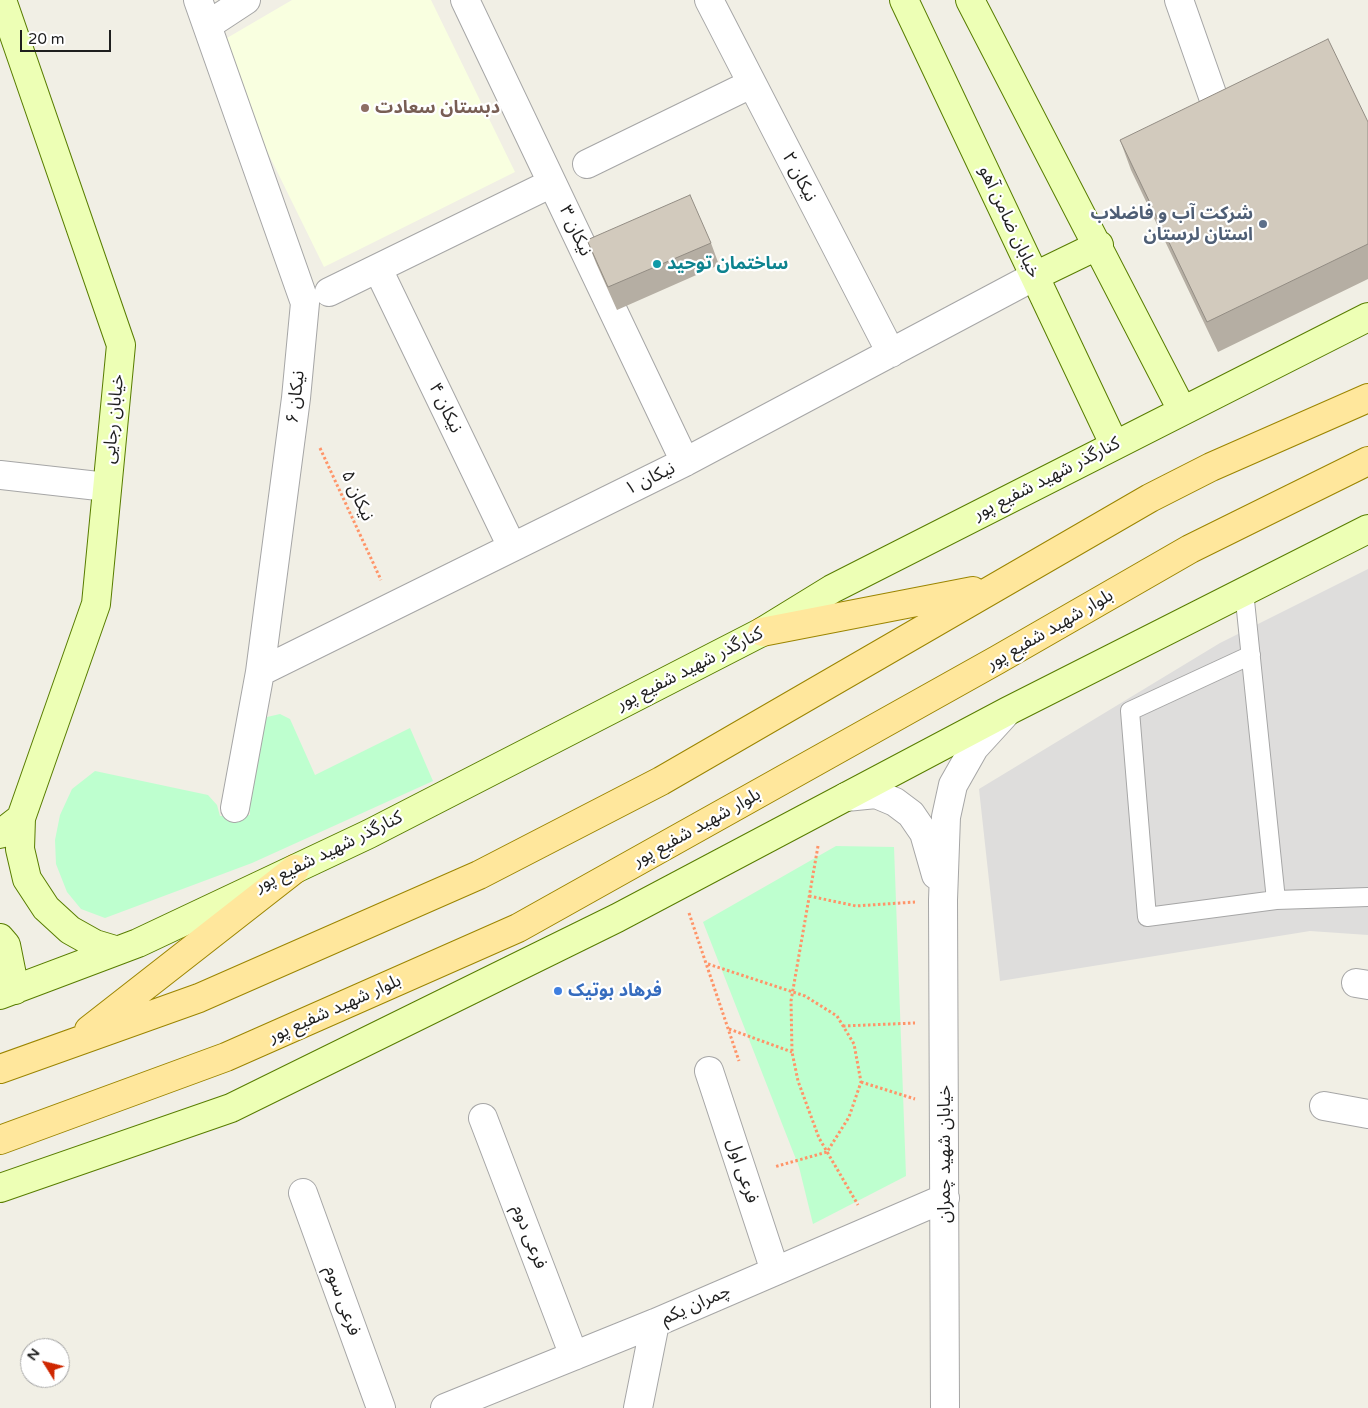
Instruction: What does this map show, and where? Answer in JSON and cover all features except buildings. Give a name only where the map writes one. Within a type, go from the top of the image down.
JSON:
[{"type":"main road","name":"خیابان رجایی","points":[[2,0],[121,345],[96,604],[10,826],[20,849],[27,880],[46,908],[70,930],[95,944],[115,950]]},
{"type":"main road","name":"خیابان ضامن آهو","points":[[904,0],[1114,444]]},
{"type":"main road","points":[[970,0],[1099,245],[1182,410]]},
{"type":"main road","points":[[1035,276],[1099,245]]},
{"type":"main road","name":"کنارگذر شهید شفیع پور","points":[[8,992],[115,950],[138,943],[369,834],[762,632],[832,589],[1114,444],[1368,317]]},
{"type":"main road","points":[[0,1069],[200,998],[479,875],[661,781],[1150,498],[1211,467],[1368,398]]},
{"type":"main road","name":"بلوار شهید شفیع پور","points":[[0,1140],[226,1057],[518,928],[988,665],[1190,549],[1368,461]]},
{"type":"main road","points":[[0,1188],[231,1108],[617,918],[1008,711],[1368,528]]},
{"type":"main road","points":[[762,632],[994,587]]},
{"type":"main road","points":[[71,1044],[295,868]]},
{"type":"main road","points":[[0,938],[6,945],[8,992]]},
{"type":"street","name":"نیکان ۶","points":[[198,0],[305,302],[296,398],[260,672],[235,808]]},
{"type":"street","points":[[208,25],[246,0]]},
{"type":"street","name":"نیکان ۳","points":[[465,0],[685,462]]},
{"type":"street","name":"نیکان ۲","points":[[708,0],[891,353]]},
{"type":"street","points":[[1179,0],[1217,108]]},
{"type":"street","points":[[586,164],[751,84]]},
{"type":"street","points":[[329,292],[552,183]]},
{"type":"street","name":"نیکان ۴","points":[[378,269],[512,547]]},
{"type":"street","name":"نیکان ۱","points":[[260,672],[685,462],[1035,276]]},
{"type":"street","points":[[0,476],[107,487]]},
{"type":"street","points":[[943,900],[946,817],[953,785],[974,748],[1008,711]]},
{"type":"street","points":[[835,803],[876,794],[895,802],[912,814],[924,833],[943,900]]},
{"type":"street","name":"خیابان شهید چمران","points":[[943,900],[946,1408]]},
{"type":"street","name":"فرعی اول","points":[[709,1072],[775,1271]]},
{"type":"street","points":[[1324,1106],[1368,1114]]},
{"type":"street","name":"فرعی دوم","points":[[483,1118],[574,1356]]},
{"type":"street","name":"فرعی سوم","points":[[303,1194],[381,1408]]},
{"type":"street","name":"چمران یکم","points":[[445,1408],[655,1323],[945,1198]]},
{"type":"street","points":[[638,1408],[655,1323]]},
{"type":"lane","points":[[1244,592],[1276,900]]},
{"type":"lane","points":[[1251,656],[1130,711],[1147,917],[1276,900],[1368,897]]},
{"type":"path","name":"نیکان ۵","points":[[317,443],[393,606]]},
{"type":"path","points":[[835,803],[809,896],[791,1001],[792,1052],[798,1081],[819,1138],[872,1229]]},
{"type":"path","points":[[809,896],[856,906],[943,900]]},
{"type":"path","points":[[707,964],[793,992],[837,1016],[854,1044],[861,1082],[849,1117],[827,1152],[774,1167]]},
{"type":"path","points":[[843,1026],[944,1022]]},
{"type":"path","points":[[728,1029],[792,1052]]},
{"type":"path","points":[[861,1082],[945,1108]]},
{"type":"shaded area","name":"دبستان سعادت","points":[[292,0],[431,0],[515,172],[324,267],[215,45]]},
{"type":"shaded area","points":[[1368,569],[1368,935],[1310,931],[1000,981],[979,789],[1220,643]]},
{"type":"green space","points":[[280,714],[290,719],[315,775],[410,728],[433,781],[252,863],[105,918],[81,909],[67,892],[56,864],[55,840],[60,815],[72,789],[95,771],[208,795],[217,805],[220,816],[250,815],[249,792],[259,736],[267,717]]},
{"type":"green space","points":[[836,846],[894,847],[906,1176],[813,1224],[799,1167],[703,922]]},
{"type":"place","name":"دبستان سعادت","points":[[365,108]]},
{"type":"place","name":"شرکت آب و فاضلاب استان لرستان","points":[[1263,224]]},
{"type":"place","name":"ساختمان توحید","points":[[657,264]]},
{"type":"place","name":"فرهاد بوتیک","points":[[558,991]]}]
